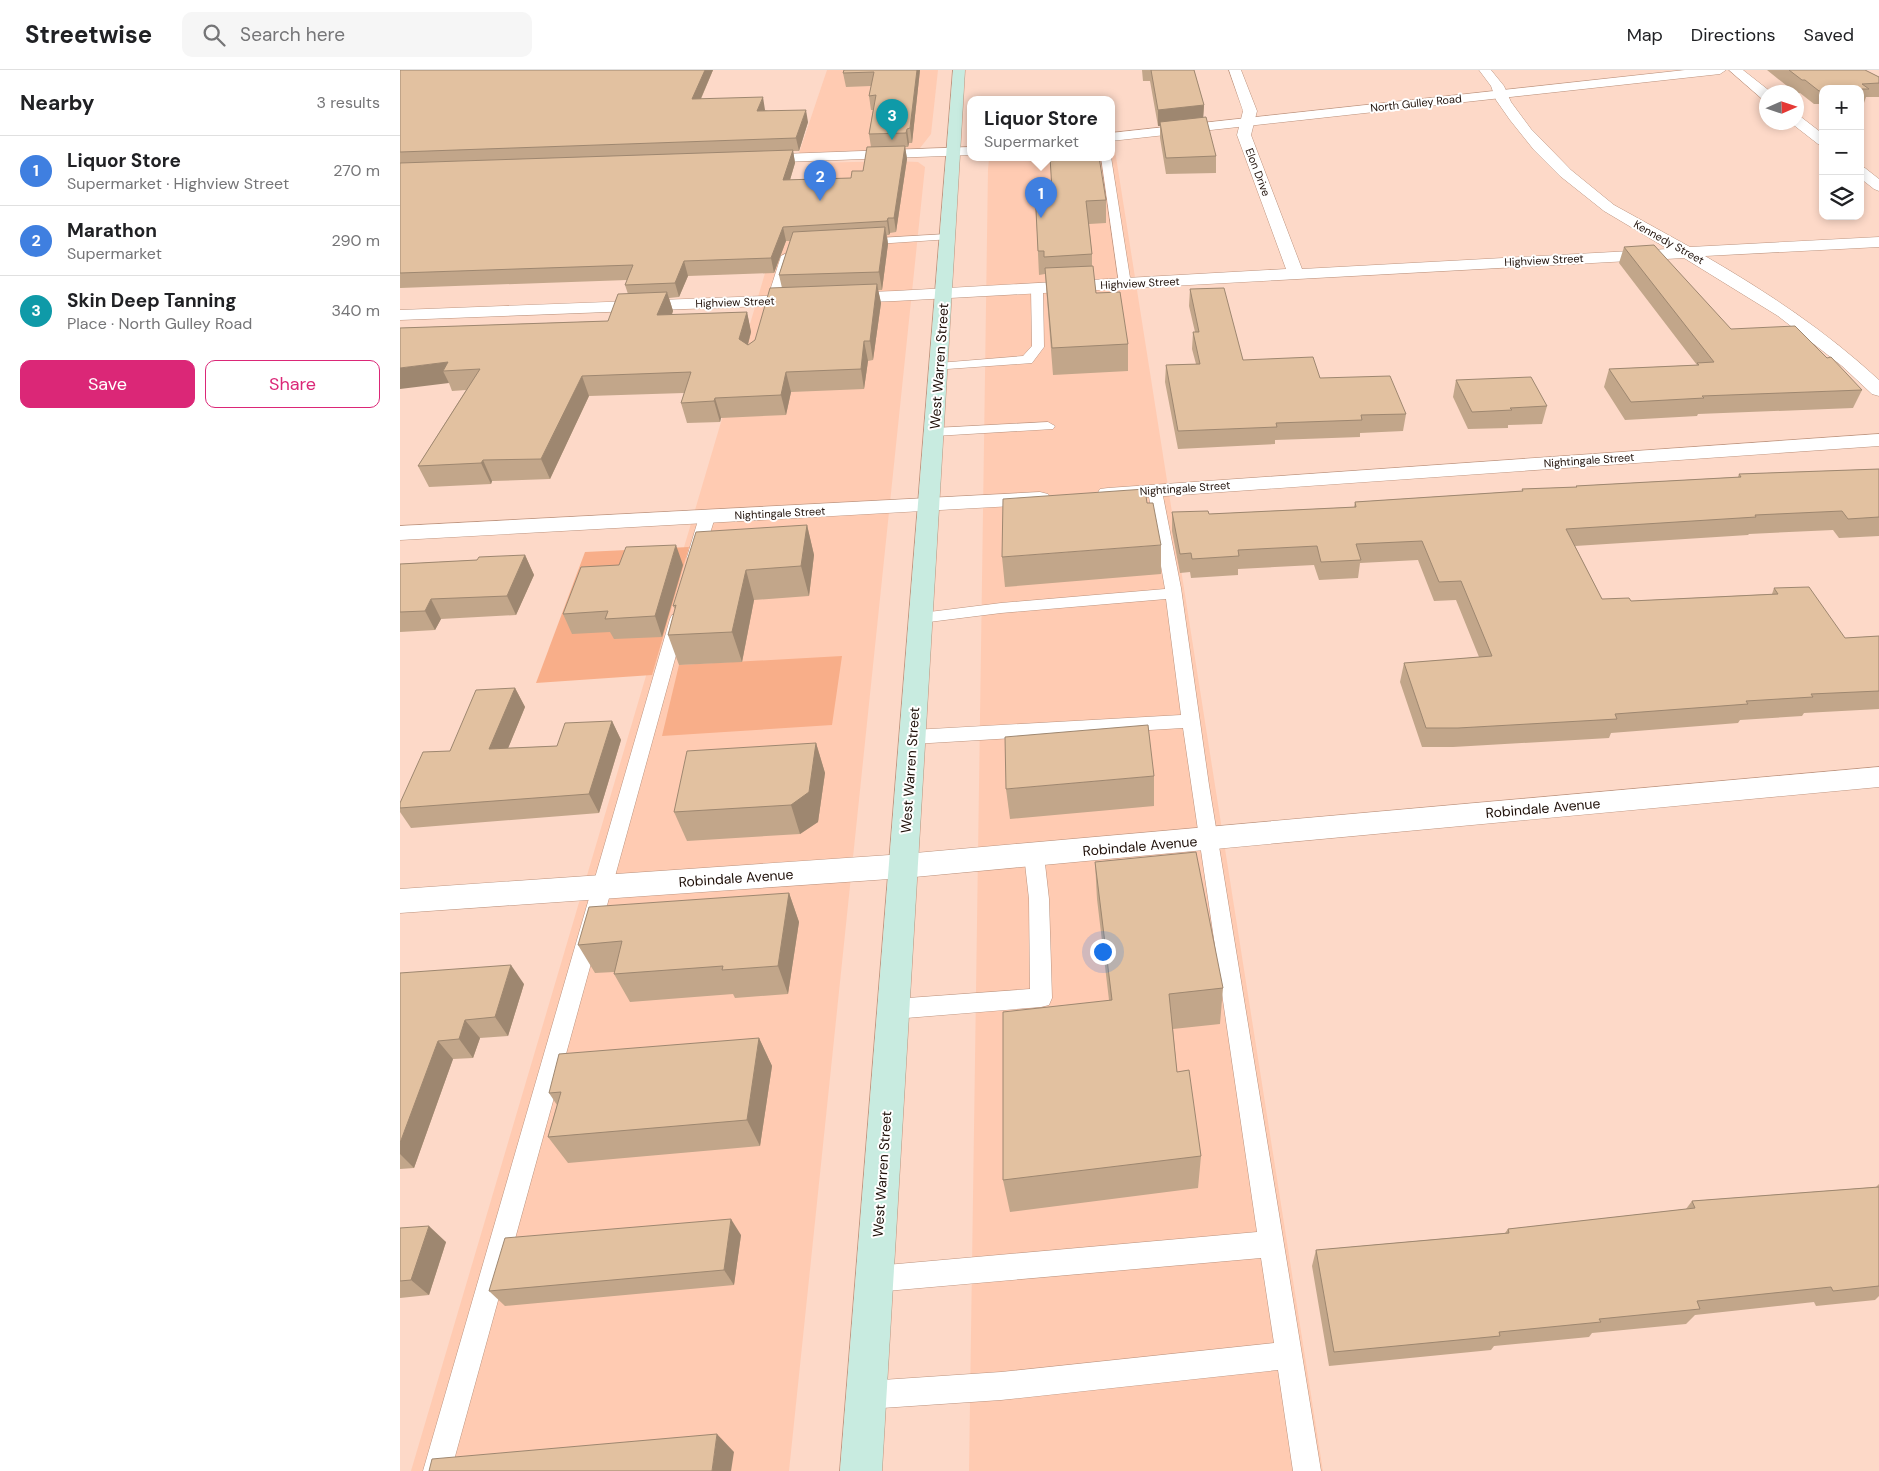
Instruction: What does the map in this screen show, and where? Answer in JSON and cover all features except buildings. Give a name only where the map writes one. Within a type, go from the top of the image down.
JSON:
[{"type":"main road","name":"West Warren Street","points":[[862,1471],[947,237],[962,152],[959,70]]},
{"type":"street","name":"Elon Drive","points":[[1235,70],[1250,110],[1244,135],[1296,274]]},
{"type":"street","name":"Kennedy Street","points":[[1485,70],[1500,88],[1503,101],[1539,146],[1565,173],[1609,208],[1732,278],[1780,308],[1836,350],[1879,390]]},
{"type":"street","name":"North Gulley Road","points":[[1115,137],[1720,70]]},
{"type":"street","points":[[1735,70],[1759,90]]},
{"type":"street","points":[[1804,126],[1819,138]]},
{"type":"street","points":[[744,159],[962,152]]},
{"type":"street","points":[[1864,174],[1879,186]]},
{"type":"street","name":"Highview Street","points":[[400,315],[769,305],[943,293],[1879,242]]},
{"type":"street","name":"Nightingale Street","points":[[1086,495],[1879,440]]},
{"type":"street","name":"Nightingale Street","points":[[400,533],[1056,498]]},
{"type":"street","name":"Robindale Avenue","points":[[400,901],[904,866],[1208,840],[1879,777]]},
{"type":"lane","points":[[1107,161],[1126,284]]},
{"type":"lane","points":[[846,242],[947,237]]},
{"type":"lane","points":[[769,305],[790,245]]},
{"type":"lane","points":[[938,367],[1027,360],[1038,347],[1037,288]]},
{"type":"lane","points":[[935,432],[1048,426]]},
{"type":"lane","points":[[1155,490],[1173,593],[1208,840],[1307,1471]]},
{"type":"lane","points":[[692,570],[706,517]]},
{"type":"lane","points":[[921,618],[1001,608],[1173,593]]},
{"type":"lane","points":[[437,1471],[684,598]]},
{"type":"lane","points":[[913,737],[1191,721]]},
{"type":"lane","points":[[894,1009],[1041,998],[1039,899],[1034,855]]},
{"type":"lane","points":[[875,1279],[1271,1244]]},
{"type":"lane","points":[[867,1395],[1001,1386],[1288,1355]]},
{"type":"shaded area","points":[[827,70],[938,70],[931,134],[920,148],[799,153]]},
{"type":"shaded area","points":[[1115,150],[1323,1471],[969,1471],[989,161],[1115,161]]},
{"type":"shaded area","points":[[918,162],[925,167],[789,1471],[411,1471],[781,219],[798,218],[814,163]]},
{"type":"shaded area","points":[[689,547],[652,675],[536,683],[585,552]]},
{"type":"shaded area","points":[[842,656],[832,725],[662,736],[679,665]]},
{"type":"place","name":"Skin Deep Tanning","points":[[892,140]]},
{"type":"place","name":"Marathon","points":[[820,201]]},
{"type":"place","name":"Liquor Store","points":[[1041,218]]}]
